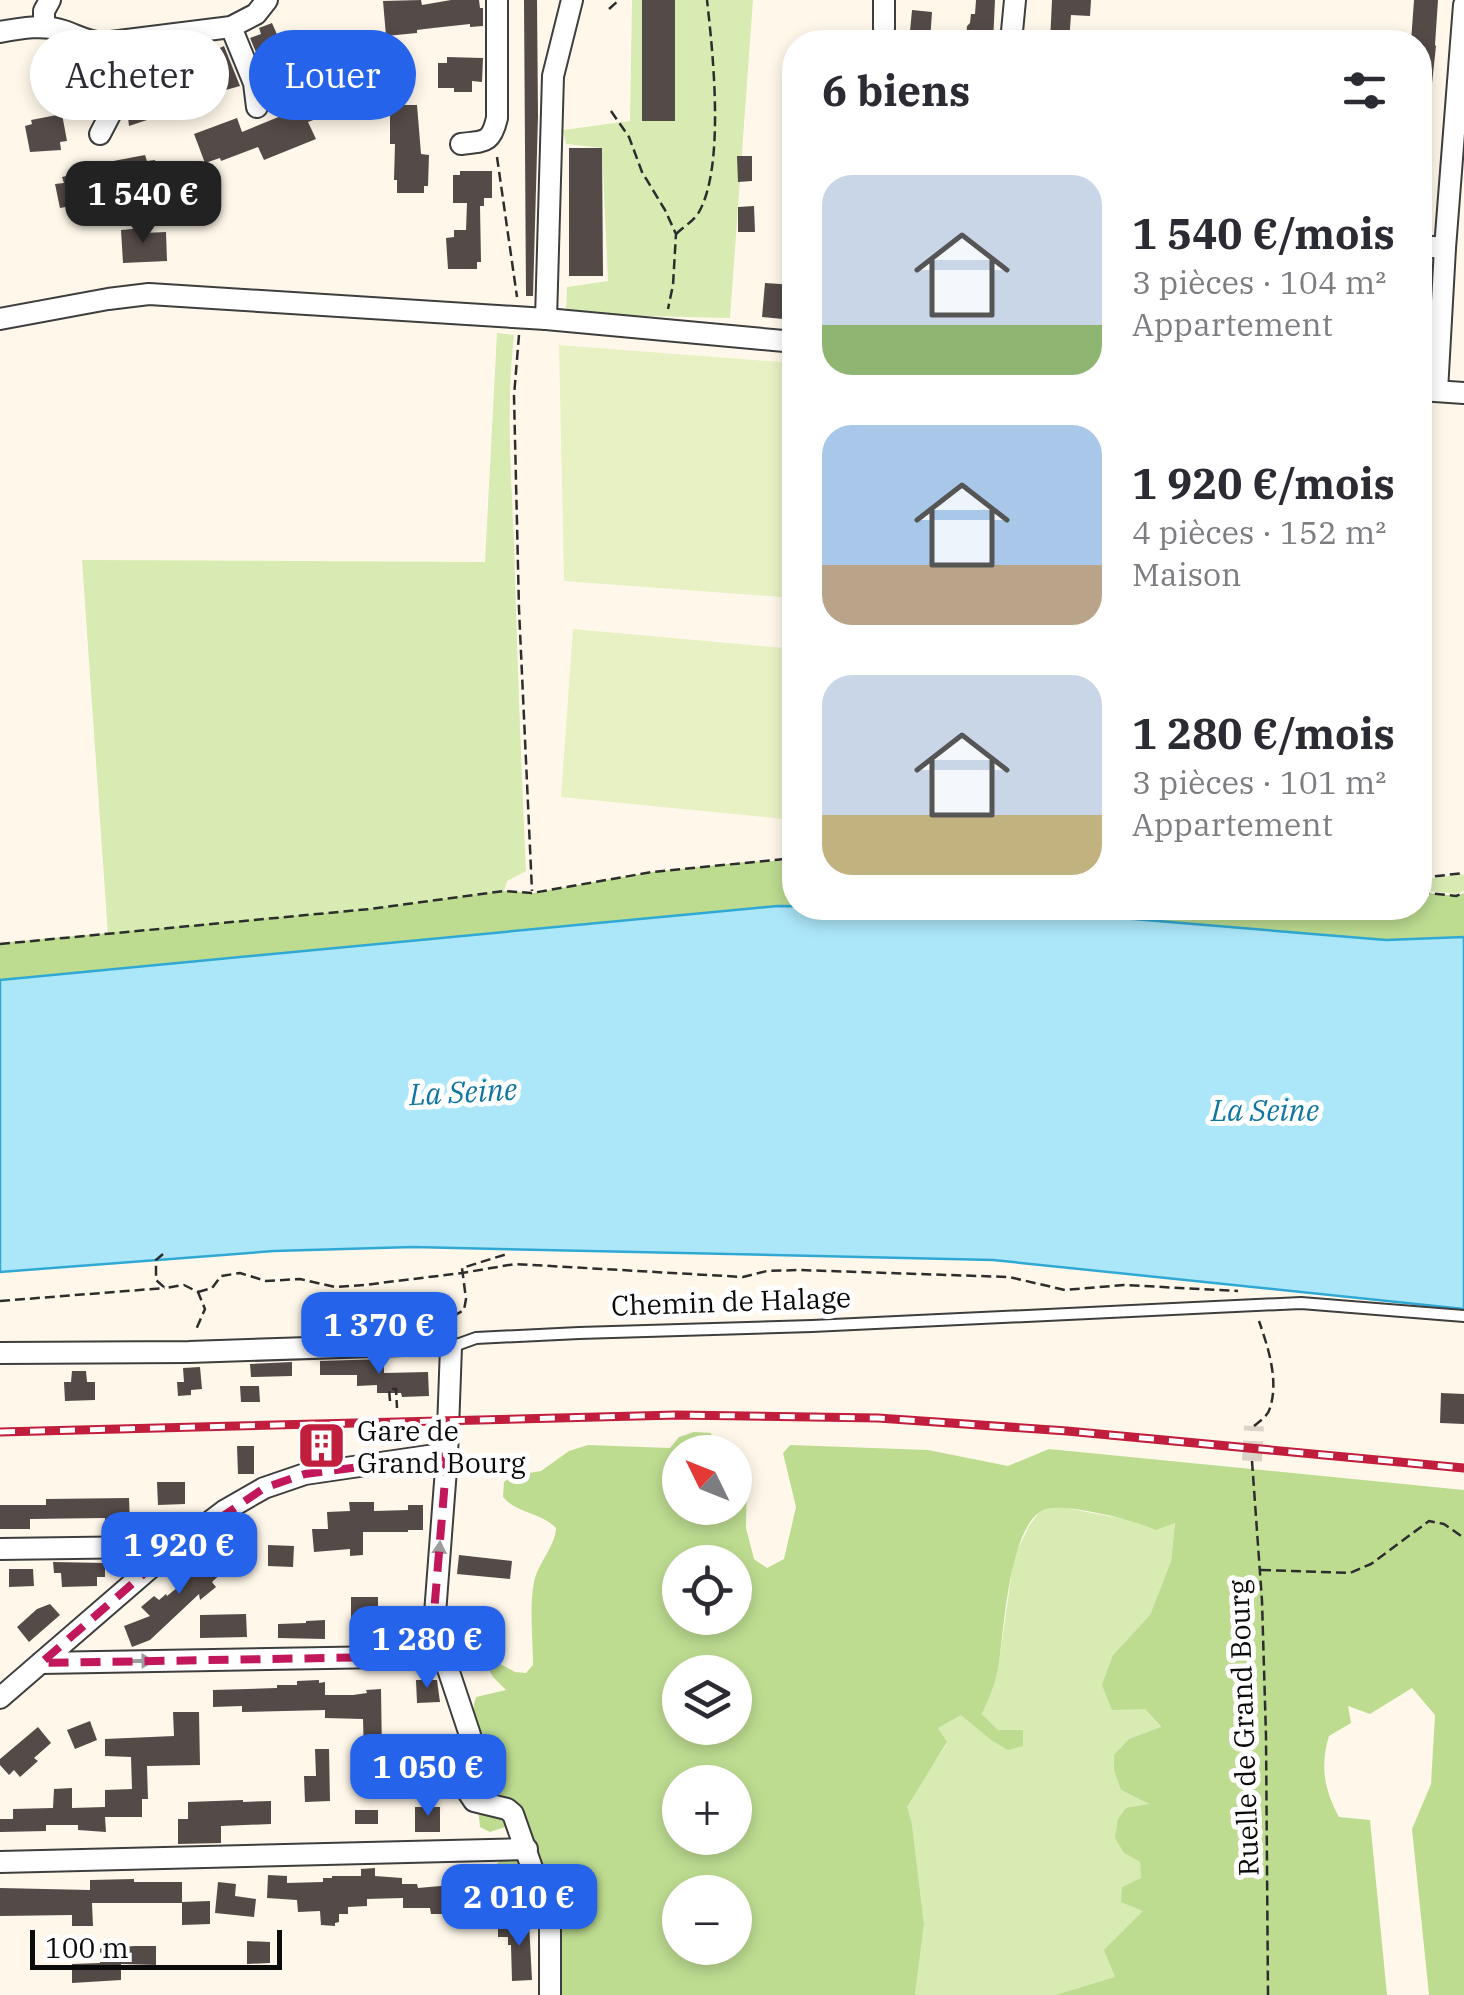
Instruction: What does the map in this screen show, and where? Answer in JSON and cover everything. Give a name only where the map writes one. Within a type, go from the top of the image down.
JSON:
[{"type":"street","points":[[44,27],[44,11],[50,0]]},
{"type":"street","points":[[206,30],[230,27],[256,14],[268,0]]},
{"type":"street","points":[[461,144],[486,141],[493,134],[498,0]]},
{"type":"street","points":[[546,319],[553,76],[572,0]]},
{"type":"street","points":[[884,0],[884,30]]},
{"type":"street","points":[[1012,30],[1015,0]]},
{"type":"street","points":[[1432,362],[1464,4]]},
{"type":"street","points":[[0,32],[44,27],[62,30]]},
{"type":"street","points":[[230,27],[249,72]]},
{"type":"street","points":[[100,134],[107,120]]},
{"type":"street","points":[[1432,247],[1444,248]]},
{"type":"street","points":[[0,319],[149,294],[520,317],[782,341]]},
{"type":"street","points":[[1432,390],[1464,393]]},
{"type":"street","points":[[442,1346],[450,1400],[434,1627],[470,1735],[468,1792],[474,1801],[514,1814],[550,1919],[550,1995]]},
{"type":"street","name":"Chemin de Halage","points":[[0,1353],[442,1346]]},
{"type":"street","points":[[0,1698],[162,1558],[224,1511],[264,1488],[304,1474],[447,1456]]},
{"type":"street","points":[[0,1549],[147,1547],[162,1558]]},
{"type":"street","points":[[41,1663],[444,1656]]},
{"type":"street","points":[[0,1862],[527,1849]]},
{"type":"lane","name":"Chemin de Halage","points":[[442,1346],[476,1338],[580,1332],[812,1326],[1301,1303],[1464,1316]]},
{"type":"path","points":[[609,9],[619,0]]},
{"type":"path","points":[[676,234],[697,216],[707,193],[714,154],[712,43],[707,0]]},
{"type":"path","points":[[611,111],[629,137],[642,172],[676,234],[673,285],[663,330]]},
{"type":"path","points":[[493,134],[520,317],[514,396],[532,893]]},
{"type":"path","points":[[0,944],[352,911],[504,891],[532,893],[635,874],[782,859]]},
{"type":"path","points":[[1432,876],[1464,872]]},
{"type":"path","points":[[1432,893],[1464,893]]},
{"type":"path","points":[[162,1254],[156,1260],[155,1275],[165,1288]]},
{"type":"path","points":[[442,1346],[438,1326],[464,1310],[462,1268],[507,1254]]},
{"type":"path","points":[[0,1301],[184,1286],[198,1292],[212,1288],[221,1276],[240,1273],[266,1280],[300,1278],[335,1287],[364,1286],[515,1264],[742,1277],[798,1270],[1010,1277],[1064,1290],[1124,1286],[1239,1291]]},
{"type":"path","points":[[189,1352],[204,1308],[198,1292]]},
{"type":"path","points":[[1253,1307],[1271,1357],[1272,1390],[1270,1408],[1254,1426]]},
{"type":"path","points":[[390,1401],[389,1389],[396,1389],[397,1408]]},
{"type":"path","points":[[398,1427],[398,1444]]},
{"type":"path","name":"Ruelle de Grand Bourg","points":[[1252,1461],[1266,1736],[1268,1995]]},
{"type":"path","points":[[1258,1570],[1350,1572],[1371,1564],[1429,1522],[1444,1524],[1464,1538]]},
{"type":"highlighted area","points":[[447,1456],[434,1613],[443,1656],[41,1663],[162,1558],[264,1488],[305,1474]]},
{"type":"green space","points":[[632,0],[753,0],[730,318],[566,314],[567,287],[608,281],[602,148],[566,144],[563,130],[630,121]]},
{"type":"green space","points":[[497,333],[514,335],[510,438],[526,871],[507,881],[504,891],[370,909],[108,935],[82,560],[485,562]]},
{"type":"green space","points":[[559,345],[782,362],[782,597],[564,581]]},
{"type":"green space","points":[[573,629],[782,648],[782,819],[561,797]]},
{"type":"green space","points":[[782,861],[782,909],[0,980],[0,943],[370,909],[504,891],[533,893],[652,872]]},
{"type":"green space","points":[[1464,875],[1464,891],[1432,891],[1432,878]]},
{"type":"green space","points":[[1432,893],[1464,893],[1464,937],[1386,940],[1145,920],[1432,920]]},
{"type":"green space","points":[[588,1445],[662,1448],[662,1525],[746,1525],[750,1545],[662,1545],[662,1635],[752,1635],[752,1551],[754,1559],[767,1568],[784,1559],[796,1507],[783,1453],[790,1445],[928,1450],[1008,1466],[1049,1449],[1464,1490],[1464,1995],[1429,1995],[1412,1829],[1431,1784],[1435,1715],[1412,1688],[1370,1714],[1348,1706],[1351,1723],[1329,1736],[1324,1767],[1339,1817],[1370,1820],[1387,1995],[1055,1995],[1115,1977],[1104,1950],[1143,1911],[1121,1902],[1122,1887],[1141,1878],[1140,1862],[1124,1853],[1115,1838],[1118,1819],[1126,1808],[1149,1804],[1121,1790],[1114,1755],[1129,1739],[1161,1727],[1145,1709],[1112,1710],[1102,1685],[1113,1655],[1150,1615],[1171,1561],[1175,1523],[1156,1530],[1099,1513],[1052,1508],[1043,1510],[1031,1521],[1022,1537],[1010,1583],[998,1670],[982,1714],[998,1730],[1023,1730],[1023,1746],[1008,1750],[961,1715],[938,1728],[947,1742],[907,1807],[924,1924],[915,1995],[561,1995],[558,1925],[528,1923],[520,1912],[512,1882],[499,1875],[495,1866],[523,1834],[515,1824],[490,1832],[480,1827],[472,1750],[474,1704],[476,1697],[506,1690],[487,1666],[491,1659],[515,1672],[526,1673],[533,1665],[534,1582],[556,1528],[509,1503],[503,1497],[504,1482],[512,1476],[541,1471],[569,1451]]},
{"type":"green space","points":[[1056,1506],[1139,1522],[1156,1529],[1175,1522],[1171,1561],[1150,1615],[1113,1655],[1161,1728],[1129,1739],[1121,1790],[1151,1805],[1124,1853],[1140,1862],[1142,1878],[1122,1887],[1144,1911],[1116,1977],[1055,1995],[915,1995],[924,1924],[912,1824],[906,1807],[947,1743],[937,1728],[962,1714],[991,1740],[998,1730],[982,1714],[997,1676],[1014,1557],[1041,1510]]},
{"type":"water","name":"La Seine","points":[[777,906],[782,906],[782,920],[1145,920],[1386,940],[1464,937],[1464,1309],[993,1260],[413,1247],[274,1251],[0,1272],[0,980]]},
{"type":"building","points":[[421,0],[422,5],[479,0],[483,26],[470,24],[416,33],[416,30],[385,30],[383,1]]},
{"type":"building","points":[[524,0],[537,0],[533,296],[526,296]]},
{"type":"building","points":[[642,0],[675,0],[675,121],[642,121]]},
{"type":"building","points":[[976,0],[995,0],[994,30],[967,30],[971,14],[975,14]]},
{"type":"building","points":[[1052,0],[1091,0],[1090,16],[1071,15],[1070,30],[1051,30]]},
{"type":"building","points":[[1414,0],[1438,0],[1432,83],[1432,30],[1412,30]]},
{"type":"building","points":[[912,10],[932,12],[931,30],[910,30]]},
{"type":"building","points":[[272,23],[275,30],[260,30]]},
{"type":"building","points":[[447,57],[483,58],[482,82],[472,81],[472,92],[438,88],[438,63],[447,63]]},
{"type":"building","points":[[229,58],[240,86],[229,89]]},
{"type":"building","points":[[417,105],[421,154],[429,155],[428,186],[424,186],[424,193],[397,193],[395,144],[390,144],[390,120],[416,120]]},
{"type":"building","points":[[237,118],[242,132],[271,120],[313,120],[308,122],[316,139],[264,160],[258,147],[205,163],[194,134]]},
{"type":"building","points":[[31,120],[63,120],[67,141],[60,142],[61,150],[30,152],[25,126],[32,124]]},
{"type":"building","points":[[569,148],[602,148],[603,276],[569,276]]},
{"type":"building","points":[[145,155],[147,161],[155,160],[159,184],[128,194],[126,182],[101,188],[102,193],[91,195],[93,206],[60,208],[55,184],[64,183],[62,177]]},
{"type":"building","points":[[737,156],[752,156],[752,181],[738,182]]},
{"type":"building","points":[[460,171],[492,171],[492,198],[484,198],[484,206],[480,206],[481,262],[477,262],[477,269],[448,269],[446,238],[454,237],[454,230],[466,230],[467,203],[453,203],[453,175],[460,175]]},
{"type":"building","points":[[754,206],[755,232],[738,232],[738,207]]},
{"type":"building","points":[[142,228],[143,233],[166,232],[167,261],[123,263],[121,230]]},
{"type":"building","points":[[765,283],[782,284],[782,318],[762,317]]},
{"type":"building","points":[[384,1359],[384,1373],[428,1372],[429,1396],[377,1393],[377,1385],[357,1386],[357,1375],[320,1375],[320,1361]]},
{"type":"building","points":[[292,1362],[292,1376],[251,1377],[250,1364]]},
{"type":"building","points":[[200,1367],[202,1389],[178,1396],[177,1382],[184,1382],[183,1368]]},
{"type":"building","points":[[72,1371],[86,1371],[87,1382],[95,1382],[95,1400],[65,1401],[64,1382],[71,1382]]},
{"type":"building","points":[[240,1386],[259,1386],[260,1402],[241,1402]]},
{"type":"building","points":[[1441,1393],[1464,1394],[1464,1424],[1440,1423]]},
{"type":"building","points":[[237,1446],[254,1446],[254,1474],[238,1474]]},
{"type":"building","points":[[157,1482],[185,1482],[185,1504],[158,1505]]},
{"type":"building","points":[[129,1498],[130,1524],[105,1525],[105,1518],[30,1519],[30,1529],[0,1529],[0,1505],[46,1505],[46,1499]]},
{"type":"building","points":[[349,1502],[374,1502],[374,1511],[408,1510],[408,1505],[423,1505],[423,1530],[363,1532],[363,1555],[350,1556],[350,1549],[314,1552],[312,1529],[328,1529],[327,1512],[350,1511]]},
{"type":"building","points":[[216,1541],[228,1554],[222,1560],[228,1567],[212,1582],[216,1587],[200,1600],[199,1594],[150,1640],[132,1647],[124,1626],[150,1616],[141,1607],[154,1596],[159,1600],[167,1596],[199,1570],[203,1566],[196,1558]]},
{"type":"building","points":[[268,1545],[294,1546],[293,1567],[268,1566]]},
{"type":"building","points":[[459,1555],[512,1561],[510,1579],[457,1574]]},
{"type":"building","points":[[53,1562],[105,1563],[105,1577],[97,1577],[97,1586],[62,1587],[61,1573],[54,1573]]},
{"type":"building","points":[[9,1569],[33,1569],[34,1586],[9,1587]]},
{"type":"building","points":[[351,1597],[378,1597],[378,1623],[351,1624]]},
{"type":"building","points":[[50,1604],[60,1615],[29,1642],[17,1627],[37,1609]]},
{"type":"building","points":[[246,1614],[247,1637],[200,1638],[200,1615]]},
{"type":"building","points":[[325,1620],[325,1639],[278,1638],[278,1624]]},
{"type":"building","points":[[416,1680],[437,1680],[440,1702],[417,1703]]},
{"type":"building","points":[[297,1681],[325,1682],[325,1695],[381,1689],[382,1755],[364,1755],[363,1719],[325,1718],[325,1710],[242,1712],[242,1706],[213,1707],[213,1690],[277,1688],[297,1685]]},
{"type":"building","points":[[173,1712],[199,1712],[200,1765],[147,1766],[148,1799],[142,1799],[142,1817],[105,1817],[106,1832],[78,1830],[78,1825],[46,1825],[46,1831],[0,1832],[0,1819],[13,1819],[13,1809],[53,1808],[54,1789],[72,1788],[72,1808],[105,1807],[105,1790],[132,1789],[131,1757],[105,1756],[105,1739],[174,1736]]},
{"type":"building","points":[[90,1721],[97,1740],[75,1749],[67,1730]]},
{"type":"building","points":[[38,1727],[51,1743],[20,1777],[14,1770],[9,1775],[0,1759]]},
{"type":"building","points":[[423,1741],[443,1742],[443,1767],[423,1767]]},
{"type":"building","points":[[315,1749],[329,1749],[330,1801],[305,1802],[304,1776],[316,1776]]},
{"type":"building","points":[[394,1767],[425,1767],[425,1790],[394,1791]]},
{"type":"building","points":[[271,1801],[271,1824],[221,1826],[221,1843],[178,1844],[178,1819],[188,1819],[188,1802]]},
{"type":"building","points":[[415,1807],[440,1807],[440,1832],[415,1832]]},
{"type":"building","points":[[355,1810],[378,1810],[378,1824],[355,1824]]},
{"type":"building","points":[[375,1868],[375,1876],[402,1878],[402,1884],[417,1884],[418,1888],[463,1884],[463,1875],[489,1874],[490,1898],[458,1899],[458,1914],[403,1908],[403,1898],[367,1899],[367,1906],[348,1907],[348,1914],[339,1914],[335,1926],[321,1925],[320,1911],[298,1912],[297,1900],[267,1898],[268,1875],[287,1876],[287,1883],[323,1882],[323,1878],[332,1876],[361,1876],[361,1869]]},
{"type":"building","points":[[90,1880],[182,1882],[182,1903],[92,1903],[93,1926],[72,1926],[72,1915],[0,1916],[0,1888],[90,1890]]},
{"type":"building","points":[[218,1882],[236,1884],[235,1896],[256,1899],[254,1917],[215,1913]]},
{"type":"building","points":[[210,1901],[210,1924],[182,1925],[182,1902]]},
{"type":"building","points":[[529,1923],[532,1980],[512,1981],[511,1945],[508,1937],[498,1937],[498,1924]]},
{"type":"building","points":[[247,1941],[270,1942],[270,1963],[247,1964]]},
{"type":"building","points":[[156,1946],[156,1965],[121,1964],[121,1980],[72,1983],[72,1964],[100,1963],[100,1948]]},
{"type":"tunnel","points":[[1252,1461],[1254,1426]]},
{"type":"railway","points":[[0,1432],[677,1415],[878,1418],[1067,1431],[1464,1468]]},
{"type":"place","name":"Gare de Grand Bourg","points":[[322,1446]]}]
